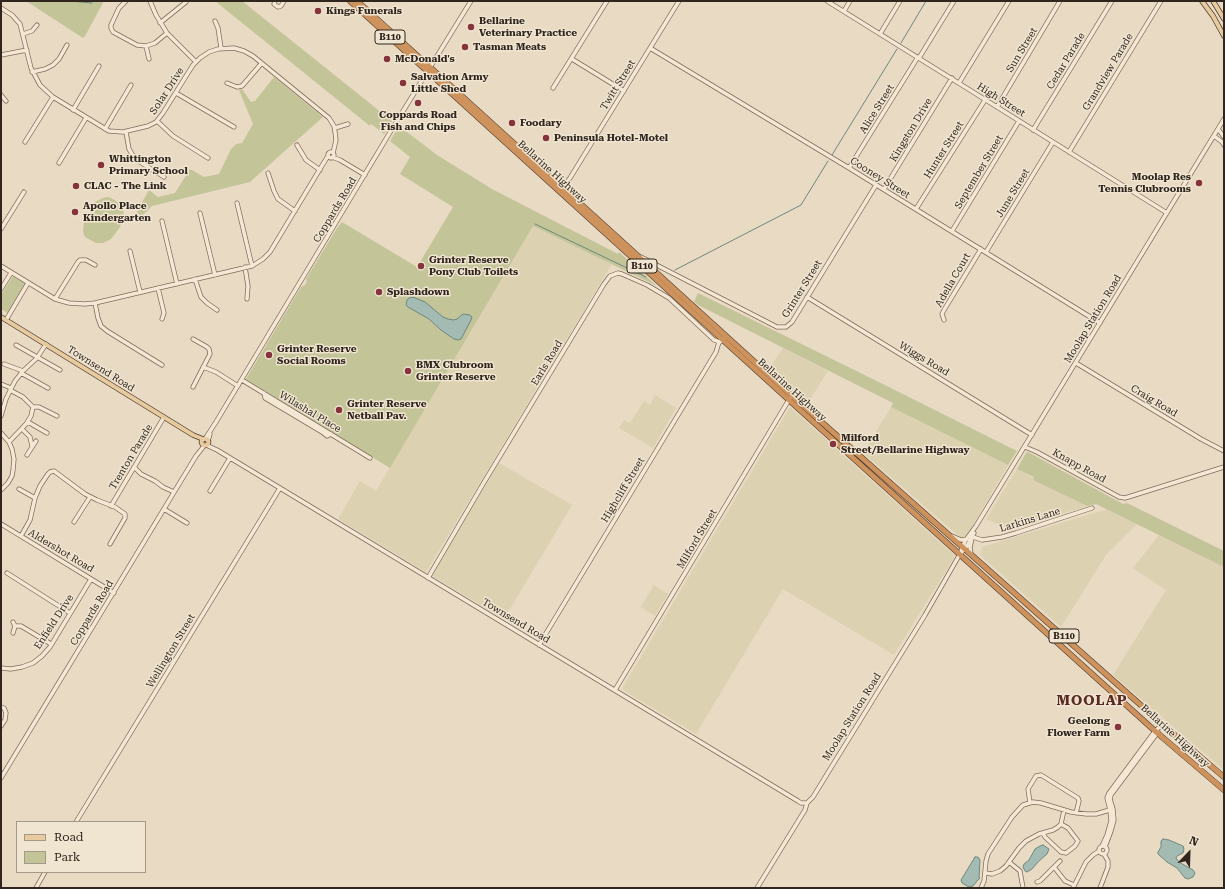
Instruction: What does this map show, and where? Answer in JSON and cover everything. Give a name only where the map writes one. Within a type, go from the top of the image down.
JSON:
[{"type":"highway","name":"Bellarine Highway","points":[[350,1],[654,270],[723,339]]},
{"type":"highway","name":"Bellarine Highway","points":[[357,1],[429,70]]},
{"type":"highway","name":"Bellarine Highway","points":[[563,190],[644,268],[723,339],[964,547],[1224,777]]},
{"type":"highway","points":[[644,268],[654,270]]},
{"type":"highway","name":"Bellarine Highway","points":[[790,398],[1157,732],[1224,790]]},
{"type":"main road","points":[[1202,1],[1213,16],[1224,36]]},
{"type":"main road","points":[[1213,1],[1224,19]]},
{"type":"main road","name":"Townsend Road","points":[[1,317],[205,442]]},
{"type":"street","points":[[126,1],[119,8],[111,24],[112,30],[133,43],[146,46],[155,43],[167,33]]},
{"type":"street","points":[[150,1],[167,33],[196,62]]},
{"type":"street","points":[[275,1],[274,4],[278,7],[281,6],[284,1]]},
{"type":"street","name":"Coppards Road","points":[[1,778],[471,1]]},
{"type":"street","points":[[553,88],[607,1]]},
{"type":"street","name":"Twitt Street","points":[[563,190],[679,1]]},
{"type":"street","name":"High Street","points":[[827,1],[1167,213]]},
{"type":"street","points":[[844,11],[850,1]]},
{"type":"street","points":[[880,34],[900,1]]},
{"type":"street","name":"Alice Street","points":[[849,168],[954,1]]},
{"type":"street","points":[[959,83],[1009,1]]},
{"type":"street","name":"Sun Street","points":[[997,107],[1060,1]]},
{"type":"street","name":"Cedar Parade","points":[[1034,130],[1112,1]]},
{"type":"street","name":"Grandview Parade","points":[[1069,152],[1161,1]]},
{"type":"street","points":[[160,22],[186,2]]},
{"type":"street","name":"Solar Drive","points":[[1,8],[12,15],[22,28],[32,72],[40,85],[53,97],[73,110],[105,129],[113,132],[126,132],[148,126],[157,121],[196,62],[204,55],[222,48],[234,48],[244,51],[326,116],[332,122],[334,128]]},
{"type":"street","points":[[215,21],[222,48]]},
{"type":"street","points":[[23,34],[32,31],[37,26]]},
{"type":"street","points":[[32,72],[53,66],[67,45]]},
{"type":"street","points":[[146,46],[149,59]]},
{"type":"street","name":"Cooney Street","points":[[650,48],[884,189],[1100,323]]},
{"type":"street","points":[[1,55],[26,50]]},
{"type":"street","points":[[572,59],[624,91]]},
{"type":"street","points":[[228,83],[237,87],[242,86],[262,64]]},
{"type":"street","points":[[73,110],[99,66]]},
{"type":"street","name":"Kingston Drive","points":[[884,189],[952,78]]},
{"type":"street","points":[[105,129],[131,85]]},
{"type":"street","points":[[176,93],[234,127]]},
{"type":"street","points":[[1,95],[6,101]]},
{"type":"street","points":[[25,142],[53,97]]},
{"type":"street","name":"Hunter Street","points":[[916,210],[985,100]]},
{"type":"street","points":[[59,163],[86,118]]},
{"type":"street","name":"Moolap Station Road","points":[[758,888],[805,810],[807,803],[811,800],[822,783],[920,622],[976,526],[1224,119]]},
{"type":"street","points":[[157,121],[173,136],[208,158]]},
{"type":"street","name":"September Street","points":[[952,231],[1019,121]]},
{"type":"street","points":[[1,266],[55,299],[77,304],[95,303],[252,266],[263,259],[270,252],[320,170],[331,155],[336,136],[334,128],[348,124]]},
{"type":"street","points":[[1218,129],[1224,137]]},
{"type":"street","points":[[126,132],[129,148],[135,159],[164,177]]},
{"type":"street","points":[[1214,136],[1224,145]]},
{"type":"street","name":"June Street","points":[[986,252],[1053,142]]},
{"type":"street","points":[[297,145],[306,160],[320,170]]},
{"type":"street","points":[[331,155],[365,175]]},
{"type":"street","points":[[268,173],[278,199],[295,211]]},
{"type":"street","name":"Grinter Street","points":[[637,255],[780,328],[786,327],[790,324],[876,185]]},
{"type":"street","points":[[1,229],[24,192]]},
{"type":"street","points":[[237,203],[252,266]]},
{"type":"street","points":[[200,214],[215,275]]},
{"type":"street","points":[[162,221],[177,284]]},
{"type":"street","name":"Adella Court","points":[[944,320],[942,314],[981,249]]},
{"type":"street","points":[[130,251],[140,292]]},
{"type":"street","points":[[55,299],[80,260],[86,260],[96,265]]},
{"type":"street","points":[[245,268],[248,286],[247,299]]},
{"type":"street","name":"Grinter Street","points":[[654,270],[666,270]]},
{"type":"street","points":[[1,289],[11,272]]},
{"type":"street","name":"Earls Road","points":[[428,578],[487,477],[610,276],[618,273],[628,275],[656,290],[669,298],[709,336],[723,339]]},
{"type":"street","points":[[195,279],[201,297],[217,310]]},
{"type":"street","points":[[6,320],[28,283]]},
{"type":"street","points":[[158,288],[164,313],[162,320]]},
{"type":"street","name":"Wiggs Road","points":[[807,297],[1032,435]]},
{"type":"street","points":[[95,303],[101,326],[162,365]]},
{"type":"street","points":[[193,339],[207,347],[210,351],[209,356],[193,387]]},
{"type":"street","name":"Highcliff Street","points":[[539,645],[723,339]]},
{"type":"street","points":[[1,416],[2,406],[11,389],[22,372],[37,358],[46,344]]},
{"type":"street","points":[[16,345],[60,370]]},
{"type":"street","name":"Craig Road","points":[[1076,363],[1201,439],[1224,451]]},
{"type":"street","points":[[4,364],[22,372],[48,388]]},
{"type":"street","points":[[203,367],[216,372],[238,386]]},
{"type":"street","name":"Wilashal Place","points":[[242,380],[370,458]]},
{"type":"street","points":[[1,384],[28,400],[33,407]]},
{"type":"street","name":"Milford Street","points":[[615,690],[790,398]]},
{"type":"street","points":[[33,407],[39,407],[57,416]]},
{"type":"street","points":[[9,442],[28,422],[33,407]]},
{"type":"street","name":"Trenton Parade","points":[[111,506],[164,417]]},
{"type":"street","points":[[28,422],[47,432]]},
{"type":"street","points":[[22,429],[30,437],[32,446]]},
{"type":"street","points":[[1,433],[9,442],[14,454],[14,465],[10,480],[1,490]]},
{"type":"street","points":[[27,455],[36,441]]},
{"type":"street","name":"Townsend Road","points":[[205,442],[801,803],[807,803]]},
{"type":"street","name":"Knapp Road","points":[[1025,447],[1037,452],[1119,497],[1125,498],[1224,467]]},
{"type":"street","points":[[210,491],[230,458]]},
{"type":"street","points":[[134,467],[141,474],[155,480],[163,487],[174,492]]},
{"type":"street","points":[[21,536],[30,520],[35,498],[46,477],[50,472],[54,471],[58,472],[73,486],[90,496],[124,512],[126,516],[110,544]]},
{"type":"street","name":"Wellington Street","points":[[77,821],[280,488]]},
{"type":"street","points":[[19,489],[35,498]]},
{"type":"street","points":[[74,522],[90,496]]},
{"type":"street","points":[[164,508],[187,523]]},
{"type":"street","name":"Larkins Lane","points":[[951,536],[963,540],[971,536],[984,540],[1010,535],[1092,508]]},
{"type":"street","name":"Aldershot Road","points":[[1,524],[114,592]]},
{"type":"street","points":[[971,536],[971,554]]},
{"type":"street","points":[[7,574],[70,613]]},
{"type":"street","name":"Enfield Drive","points":[[1,668],[16,668],[28,665],[42,656],[91,579]]},
{"type":"street","points":[[13,632],[14,624],[21,626],[51,644]]},
{"type":"street","points":[[1,707],[4,708],[6,713],[5,720],[1,726]]},
{"type":"street","points":[[1054,867],[1065,881],[1074,886],[1088,860],[1099,851],[1100,848],[1104,847],[1112,822],[1111,795],[1121,779],[1163,724]]},
{"type":"street","points":[[1030,802],[1027,793],[1028,789],[1036,776],[1041,775],[1078,798],[1079,801],[1076,813]]},
{"type":"street","points":[[981,888],[984,881],[987,857],[1014,813],[1020,807],[1030,802],[1041,802],[1064,810],[1086,814],[1096,814],[1112,809]]},
{"type":"street","points":[[985,873],[992,874],[1000,871],[1009,862],[1022,844],[1034,836],[1056,829],[1061,824],[1064,810]]},
{"type":"street","points":[[1043,833],[1045,837],[1061,852],[1066,853],[1075,846],[1078,841],[1068,828],[1061,824]]},
{"type":"street","points":[[1104,847],[1107,851],[1104,854]]},
{"type":"street","points":[[1099,851],[1104,854],[1108,861],[1108,867],[1100,888]]},
{"type":"street","points":[[1039,882],[1060,861]]},
{"type":"street","points":[[1009,862],[1020,872],[1023,888]]},
{"type":"street","points":[[36,888],[44,873]]},
{"type":"shaded area","points":[[533,226],[612,264],[426,572],[338,519],[360,481],[376,491]]},
{"type":"shaded area","points":[[783,348],[828,371],[807,404],[771,372],[770,367]]},
{"type":"shaded area","points":[[655,395],[676,408],[653,448],[619,428],[624,420],[630,423],[644,401],[650,405]]},
{"type":"shaded area","points":[[790,407],[955,556],[894,655],[783,589],[696,734],[623,690],[623,687]]},
{"type":"shaded area","points":[[891,407],[1008,465],[966,537],[960,537],[863,453]]},
{"type":"shaded area","points":[[499,463],[572,505],[504,619],[431,575]]},
{"type":"shaded area","points":[[1017,469],[1034,478],[1033,480],[1087,506],[1012,530],[986,519]]},
{"type":"shaded area","points":[[1107,509],[1137,524],[1106,555],[1061,627],[980,555],[982,547]]},
{"type":"shaded area","points":[[1159,535],[1224,567],[1224,770],[1113,675],[1166,590],[1133,568]]},
{"type":"shaded area","points":[[654,585],[668,594],[655,616],[641,607]]},
{"type":"green space","points":[[26,1],[104,1],[83,38]]},
{"type":"green space","points":[[215,1],[242,1],[392,121],[384,134],[371,124],[370,126]]},
{"type":"green space","points":[[274,77],[323,117],[250,182],[152,206],[141,217],[137,217],[138,206],[141,204],[149,190],[158,197],[175,193],[190,169],[204,177],[219,174],[231,149],[236,144],[242,143],[253,124],[239,90],[242,89],[251,102],[255,101]]},
{"type":"green space","points":[[399,126],[437,155],[492,189],[618,254],[619,252],[657,286],[533,226],[390,468],[246,379],[301,287],[307,282],[306,279],[342,222],[417,267],[453,207],[400,174],[410,157],[390,141]]},
{"type":"green space","points":[[107,197],[119,203],[123,209],[124,215],[120,227],[111,239],[103,243],[96,243],[85,237],[83,232],[84,222],[95,202]]},
{"type":"green space","points":[[13,276],[26,284],[8,313],[1,309],[1,295]]},
{"type":"green space","points":[[698,293],[1017,451],[1008,465],[891,407],[893,403],[700,306],[694,302]]},
{"type":"green space","points":[[1028,452],[1123,504],[1127,503],[1224,551],[1224,567],[1096,504],[1087,506],[1033,480],[1034,477],[1017,469]]},
{"type":"water","points":[[413,297],[425,302],[443,317],[448,319],[457,319],[463,314],[470,315],[472,317],[471,320],[461,339],[454,339],[429,319],[408,307],[406,305],[407,300]]},
{"type":"water","points":[[1163,839],[1183,846],[1183,853],[1176,858],[1179,862],[1193,870],[1195,873],[1193,877],[1188,879],[1185,878],[1177,868],[1158,854],[1161,847],[1161,841]]},
{"type":"water","points":[[1043,845],[1049,849],[1047,854],[1032,869],[1027,872],[1025,871],[1023,867],[1024,864],[1029,860],[1035,849]]},
{"type":"water","points":[[975,857],[978,857],[980,860],[980,878],[973,886],[969,887],[962,883],[961,880]]},
{"type":"waterway","points":[[70,1],[92,3]]},
{"type":"waterway","points":[[901,43],[926,1]]},
{"type":"waterway","points":[[832,155],[897,49]]},
{"type":"waterway","points":[[675,270],[801,205],[828,161]]},
{"type":"waterway","points":[[535,224],[646,277]]},
{"type":"place","name":"Kings Funerals","points":[[318,11]]},
{"type":"place","name":"Bellarine Veterinary Practice","points":[[471,27]]},
{"type":"place","name":"Tasman Meats","points":[[465,47]]},
{"type":"place","name":"McDonald's","points":[[387,59]]},
{"type":"place","name":"Salvation Army Little Shed","points":[[403,83]]},
{"type":"place","name":"Coppards Road Fish and Chips","points":[[418,103]]},
{"type":"place","name":"Foodary","points":[[512,123]]},
{"type":"place","name":"Peninsula Hotel-Motel","points":[[546,138]]},
{"type":"place","name":"Whittington Primary School","points":[[101,165]]},
{"type":"place","name":"Moolap Res Tennis Clubrooms","points":[[1199,183]]},
{"type":"place","name":"CLAC - The Link","points":[[76,186]]},
{"type":"place","name":"Apollo Place Kindergarten","points":[[75,212]]},
{"type":"place","name":"Grinter Reserve Pony Club Toilets","points":[[421,266]]},
{"type":"place","name":"Splashdown","points":[[379,292]]},
{"type":"place","name":"Grinter Reserve Social Rooms","points":[[269,355]]},
{"type":"place","name":"BMX Clubroom Grinter Reserve","points":[[408,371]]},
{"type":"place","name":"Grinter Reserve Netball Pav.","points":[[339,410]]},
{"type":"place","name":"Milford Street/Bellarine Highway","points":[[833,444]]},
{"type":"place","name":"Geelong Flower Farm","points":[[1118,727]]},
{"type":"district","name":"MOOLAP","points":[[1092,701]]}]
